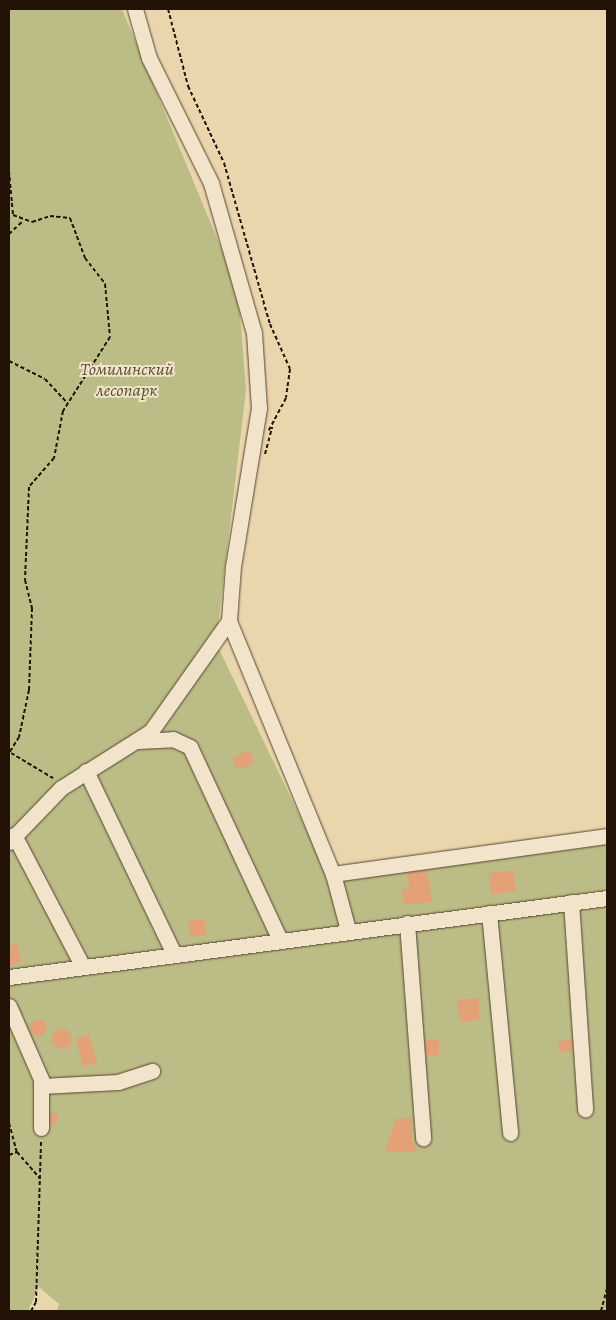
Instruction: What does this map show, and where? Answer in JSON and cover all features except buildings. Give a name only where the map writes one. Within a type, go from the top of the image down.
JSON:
[{"type":"street","points":[[135,9],[149,58],[212,183],[254,333],[259,408],[235,548],[229,621],[333,874],[348,930]]},
{"type":"street","points":[[83,967],[11,839],[61,788],[152,731],[229,621]]},
{"type":"street","points":[[134,742],[173,738],[190,748],[280,940]]},
{"type":"street","points":[[86,771],[174,954]]},
{"type":"street","points":[[333,874],[607,836]]},
{"type":"street","points":[[9,977],[348,930],[607,898]]},
{"type":"street","points":[[572,902],[585,1110]]},
{"type":"street","points":[[489,913],[510,1133]]},
{"type":"street","points":[[407,923],[423,1138]]},
{"type":"street","points":[[9,1006],[41,1086],[41,1128]]},
{"type":"street","points":[[41,1086],[118,1082],[152,1071]]},
{"type":"path","points":[[9,171],[10,208],[23,221]]},
{"type":"path","points":[[9,234],[23,221],[50,216],[70,218],[85,258],[105,284],[110,337],[67,403],[54,458],[29,487],[29,690],[10,753],[47,771],[61,788]]},
{"type":"path","points":[[9,361],[45,379],[67,403]]},
{"type":"path","points":[[9,1123],[17,1152],[40,1178]]},
{"type":"path","points":[[31,1311],[36,1302],[41,1128]]},
{"type":"path","points":[[9,1155],[17,1152]]},
{"type":"path","points":[[601,1311],[607,1288]]},
{"type":"green space","name":"Томилинский лесопарк","points":[[9,9],[122,9],[238,289],[246,390],[216,643],[330,878],[607,843],[607,1311],[57,1311],[59,1304],[39,1287],[28,1311],[9,1311]]}]
